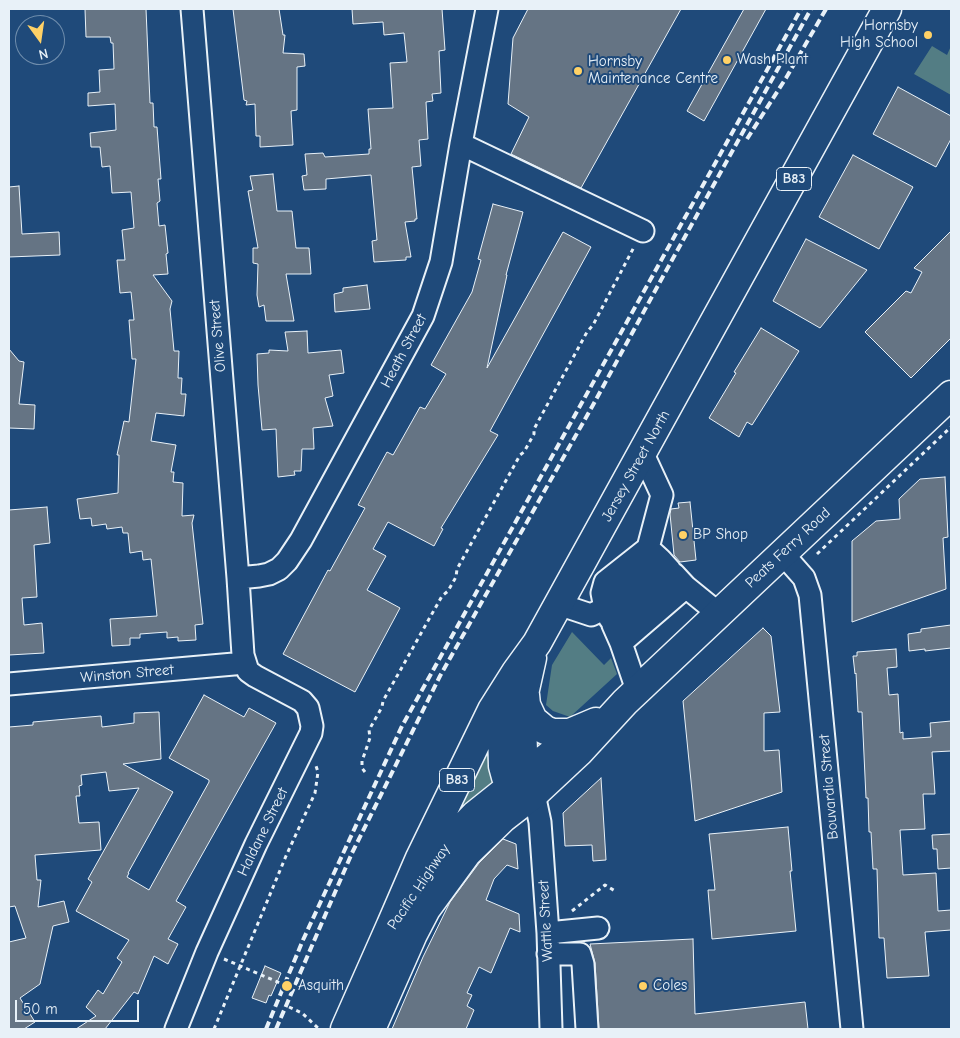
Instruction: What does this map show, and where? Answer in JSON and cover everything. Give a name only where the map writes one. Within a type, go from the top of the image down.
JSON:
[{"type":"main road","name":"Jersey Street North","points":[[391,925],[420,858],[492,710],[520,683],[537,643],[558,604],[887,9]]},
{"type":"main road","name":"Peats Ferry Road","points":[[527,793],[579,752],[631,696],[951,395]]},
{"type":"main road","points":[[520,683],[526,705],[534,720],[545,730],[553,733],[570,733],[596,722]]},
{"type":"main road","name":"B83","points":[[520,683],[508,692],[502,738],[503,766],[506,777],[527,793]]},
{"type":"main road","name":"Peats Ferry Road","points":[[527,793],[550,755],[631,696]]},
{"type":"main road","name":"Pacific Highway","points":[[346,1029],[391,925],[416,886],[451,840],[475,815],[527,793]]},
{"type":"main road","name":"Pacific Highway","points":[[371,1029],[413,934],[438,891],[467,853],[527,793]]},
{"type":"street","name":"Olive Street","points":[[192,9],[245,663]]},
{"type":"street","name":"Heath Street","points":[[238,578],[269,574],[279,569],[287,561],[301,540],[423,316],[441,262],[487,9]]},
{"type":"street","points":[[461,144],[644,231]]},
{"type":"street","points":[[642,454],[662,495],[667,567],[718,613]]},
{"type":"street","name":"Bouvardia Street","points":[[782,553],[804,578],[810,595],[852,1029]]},
{"type":"street","points":[[613,625],[667,567]]},
{"type":"street","points":[[613,625],[667,567]]},
{"type":"street","points":[[558,604],[613,625]]},
{"type":"street","points":[[613,625],[631,696]]},
{"type":"street","name":"Winston Street","points":[[9,684],[245,663]]},
{"type":"street","name":"Haldane Street","points":[[176,1029],[207,952],[256,844],[311,734],[311,717],[308,708],[302,700],[255,676],[248,671],[245,663]]},
{"type":"street","name":"Wattle Street","points":[[527,793],[540,822],[548,933],[551,1029]]},
{"type":"street","points":[[548,933],[598,928]]},
{"type":"street","points":[[548,954],[580,954],[583,964],[587,1029]]},
{"type":"path","points":[[365,772],[362,768],[362,761],[370,738],[369,730],[382,707],[383,701],[442,596],[448,591],[456,577],[457,569],[520,455],[524,452],[534,434],[534,430],[587,332],[593,326],[611,292],[614,282],[644,231]]},
{"type":"path","points":[[815,556],[951,427]]},
{"type":"path","points":[[214,1029],[315,793],[318,772],[314,761]]},
{"type":"path","points":[[566,917],[605,884],[615,891]]},
{"type":"path","points":[[207,952],[280,983]]},
{"type":"path","points":[[289,1007],[302,1013],[319,1029]]},
{"type":"green space","points":[[932,46],[947,55],[951,46],[951,95],[914,74]]},
{"type":"green space","points":[[572,632],[604,665],[611,658],[617,674],[570,717],[553,711],[546,705],[552,665]]},
{"type":"green space","points":[[492,733],[494,784],[454,813]]},
{"type":"building","points":[[85,9],[146,9],[150,103],[153,103],[154,127],[157,127],[161,179],[158,179],[160,201],[157,203],[159,226],[165,225],[168,253],[166,254],[168,274],[153,275],[172,301],[170,309],[174,351],[179,351],[178,378],[182,378],[181,394],[186,394],[184,416],[156,413],[151,441],[176,445],[171,472],[174,472],[173,482],[183,483],[182,516],[194,515],[192,523],[203,624],[195,625],[196,640],[178,641],[178,637],[167,638],[167,632],[140,634],[140,638],[130,638],[130,645],[112,646],[110,619],[157,616],[151,559],[143,560],[142,551],[130,553],[128,533],[123,533],[122,527],[107,529],[106,524],[92,526],[91,518],[80,519],[77,499],[118,493],[119,455],[117,455],[124,421],[129,422],[136,359],[132,359],[129,320],[134,320],[131,292],[120,293],[117,260],[125,260],[122,230],[134,228],[131,192],[112,193],[110,166],[102,167],[100,147],[91,147],[90,133],[116,130],[115,104],[88,106],[88,93],[100,92],[99,70],[114,69],[113,43],[111,43],[110,37],[86,37]]},
{"type":"building","points":[[233,9],[279,9],[283,35],[285,35],[283,53],[304,54],[305,66],[297,67],[297,110],[291,111],[293,145],[260,147],[260,136],[256,136],[255,104],[246,105],[247,101],[244,100]]},
{"type":"building","points":[[352,9],[442,9],[445,50],[439,51],[441,93],[432,94],[433,101],[426,102],[428,139],[419,140],[421,166],[412,167],[417,219],[405,222],[411,257],[406,257],[406,260],[374,262],[372,241],[377,240],[371,175],[326,179],[326,189],[304,190],[302,176],[307,175],[305,154],[323,153],[325,157],[369,154],[369,149],[371,149],[368,109],[393,108],[390,63],[407,62],[404,33],[384,35],[383,22],[353,24]]},
{"type":"building","name":"Hornsby Maintenance Centre","points":[[528,9],[681,9],[581,188],[511,154],[529,117],[508,104],[513,38]]},
{"type":"building","name":"Wash Plant","points":[[744,9],[766,9],[704,121],[687,111]]},
{"type":"building","points":[[898,87],[951,116],[951,139],[936,167],[873,134]]},
{"type":"building","points":[[853,155],[913,187],[879,249],[819,217]]},
{"type":"building","points":[[273,174],[277,211],[292,211],[296,248],[309,248],[311,274],[286,274],[294,321],[266,321],[264,305],[259,307],[257,295],[258,264],[253,263],[253,248],[258,248],[248,191],[253,190],[250,176]]},
{"type":"building","points":[[19,186],[22,234],[59,232],[60,255],[9,257],[9,187]]},
{"type":"building","points":[[493,204],[523,212],[506,275],[487,368],[563,232],[591,247],[490,431],[498,435],[441,528],[443,529],[434,546],[388,522],[373,549],[386,556],[367,590],[400,608],[355,692],[283,654],[328,570],[330,571],[365,508],[358,505],[387,452],[393,455],[420,407],[425,409],[446,374],[431,365],[472,292],[481,260],[478,259]]},
{"type":"building","points":[[951,231],[951,338],[911,378],[865,332],[906,291],[911,293],[922,272],[914,268]]},
{"type":"building","points":[[806,239],[867,270],[820,328],[773,301]]},
{"type":"building","points":[[367,285],[370,309],[335,312],[334,294],[343,292],[343,288]]},
{"type":"building","points":[[761,328],[799,351],[752,425],[747,422],[739,437],[709,418]]},
{"type":"building","points":[[307,331],[308,353],[341,350],[344,373],[329,375],[333,396],[325,398],[333,426],[313,428],[314,449],[302,449],[301,471],[294,471],[295,475],[278,477],[276,429],[262,430],[257,354],[269,353],[269,350],[288,351],[285,332]]},
{"type":"building","points":[[9,349],[19,361],[24,362],[19,404],[35,405],[34,429],[9,428]]},
{"type":"building","points":[[945,477],[948,537],[943,538],[946,589],[852,622],[852,541],[876,521],[900,519],[899,499],[920,479]]},
{"type":"building","name":"BP Shop","points":[[690,502],[696,560],[680,562],[674,555],[670,514],[671,509],[679,508],[678,503]]},
{"type":"building","points":[[47,507],[50,543],[34,545],[37,597],[22,598],[24,625],[42,623],[44,653],[9,655],[9,510]]},
{"type":"building","points":[[951,625],[951,648],[909,651],[908,634],[921,632],[921,629]]},
{"type":"building","points":[[763,628],[771,636],[780,712],[764,713],[764,751],[779,750],[782,792],[695,821],[683,701]]},
{"type":"building","points":[[896,649],[897,667],[887,668],[889,695],[898,694],[900,733],[903,732],[903,739],[931,737],[930,723],[951,721],[951,751],[932,752],[935,794],[923,794],[925,829],[900,830],[903,875],[936,873],[938,911],[951,910],[951,930],[925,932],[929,976],[887,978],[884,938],[879,938],[877,869],[873,869],[868,798],[866,798],[862,712],[858,712],[853,656],[857,656],[857,652]]},
{"type":"building","points":[[204,695],[244,717],[249,708],[276,723],[176,901],[186,907],[168,939],[178,944],[168,964],[154,956],[138,994],[134,992],[105,1029],[76,1029],[96,1016],[86,1007],[98,990],[103,994],[122,962],[117,958],[129,940],[76,911],[92,882],[88,879],[139,788],[109,791],[106,772],[81,775],[80,796],[76,796],[79,823],[99,822],[101,850],[35,855],[37,880],[41,880],[38,907],[64,901],[69,922],[53,926],[40,984],[20,998],[35,1022],[24,1029],[9,1029],[9,942],[26,938],[15,906],[9,907],[9,727],[33,725],[33,722],[101,716],[102,727],[134,723],[134,713],[159,712],[161,759],[123,764],[173,792],[127,877],[149,890],[209,782],[209,780],[169,758]]},
{"type":"building","points":[[601,778],[606,860],[593,861],[592,845],[565,846],[563,813]]},
{"type":"building","points":[[788,827],[796,931],[712,939],[708,890],[715,890],[709,834]]},
{"type":"building","points":[[951,834],[951,868],[938,869],[937,849],[933,849],[932,835]]},
{"type":"building","points":[[503,839],[516,844],[518,869],[507,865],[494,879],[486,900],[519,914],[520,932],[510,928],[491,973],[479,967],[467,993],[472,995],[467,1006],[474,1010],[466,1029],[392,1029],[423,957],[450,902],[479,863]]},
{"type":"building","name":"Coles","points":[[693,939],[695,1014],[805,1002],[808,1029],[599,1029],[595,963],[590,944]]},
{"type":"building","points":[[265,966],[281,973],[266,1003],[252,998]]},
{"type":"railway","points":[[266,1029],[303,940],[402,726],[801,9]]},
{"type":"railway","points":[[276,1029],[352,853],[440,676],[593,405],[811,9]]},
{"type":"railway","points":[[747,139],[786,78],[826,9]]},
{"type":"place","name":"Hornsby High School","points":[[928,35]]},
{"type":"place","name":"Wash Plant","points":[[727,60]]},
{"type":"place","name":"Hornsby Maintenance Centre","points":[[578,71]]},
{"type":"place","name":"BP Shop","points":[[683,535]]},
{"type":"place","name":"Asquith","points":[[287,986]]},
{"type":"place","name":"Coles","points":[[643,986]]}]
